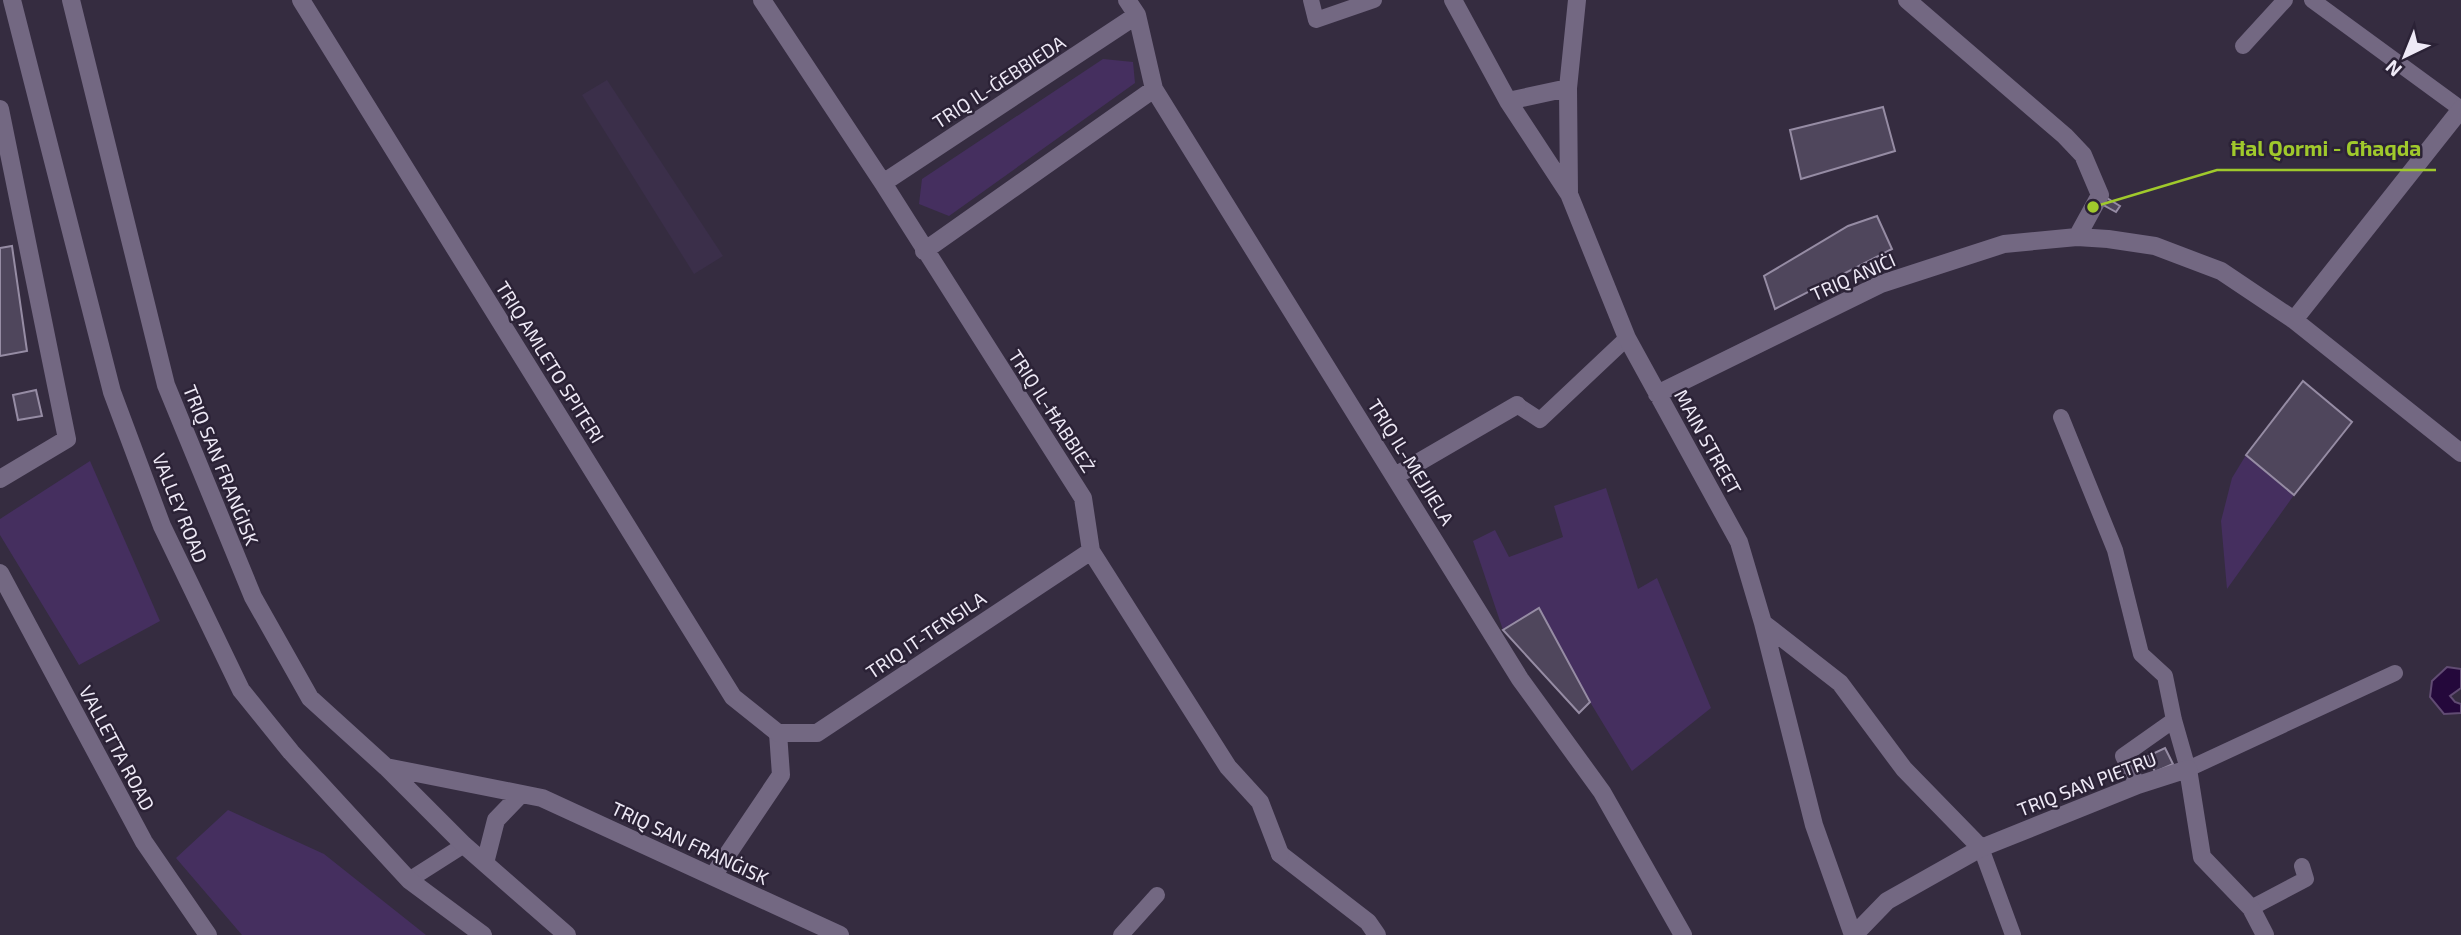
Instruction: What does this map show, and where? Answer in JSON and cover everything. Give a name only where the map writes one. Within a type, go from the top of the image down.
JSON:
[{"type":"street","name":"VALLEY ROAD","points":[[12,0],[112,392],[162,526],[241,690],[291,752],[409,880],[483,935]]},
{"type":"street","name":"TRIQ SAN FRANĠISK","points":[[71,0],[166,385],[253,597],[310,698],[386,767],[542,798],[840,935]]},
{"type":"street","name":"TRIQ AMLETO SPITERI","points":[[301,0],[733,697],[778,733]]},
{"type":"street","name":"TRIQ IL-ĦABBIEŻ","points":[[762,0],[883,183],[1083,498],[1091,551],[1228,767],[1260,802],[1280,854],[1368,922],[1377,935]]},
{"type":"street","name":"TRIQ IL-MEJJIELA","points":[[1127,0],[1137,15],[1154,89],[1520,679],[1602,792],[1683,935]]},
{"type":"street","name":"MAIN STREET","points":[[1453,0],[1508,101],[1569,194],[1627,338],[1739,542],[1763,623],[1814,825],[1854,935]]},
{"type":"street","points":[[1569,194],[1567,88],[1577,0]]},
{"type":"street","points":[[1907,0],[2065,136],[2083,155],[2100,195],[2077,237]]},
{"type":"street","name":"TRIQ IL-ĠEBBIEDA","points":[[883,183],[1137,15]]},
{"type":"street","points":[[1508,101],[1567,88]]},
{"type":"street","points":[[925,251],[1154,89]]},
{"type":"street","points":[[0,109],[67,439],[0,478]]},
{"type":"street","points":[[2294,320],[2461,109]]},
{"type":"street","name":"TRIQ ANIĊI","points":[[1657,394],[1881,284],[2004,244],[2077,237],[2108,239],[2155,246],[2221,271],[2294,320],[2461,453]]},
{"type":"street","points":[[1395,476],[1517,405]]},
{"type":"street","name":"TRIQ IT-TENSILA","points":[[778,733],[817,733],[1091,551]]},
{"type":"street","name":"VALLETTA ROAD","points":[[0,573],[144,842],[208,935]]},
{"type":"street","points":[[1763,623],[1840,683],[1905,769],[1981,848]]},
{"type":"street","points":[[713,876],[781,775],[778,733]]},
{"type":"street","points":[[386,767],[464,845],[567,935]]},
{"type":"street","name":"TRIQ SAN PIETRU","points":[[1854,935],[1888,901],[1981,848],[2138,785],[2188,769],[2202,857],[2251,908],[2265,935]]},
{"type":"street","points":[[485,863],[496,820],[522,794]]},
{"type":"lane","points":[[1311,0],[1316,20],[1374,0]]},
{"type":"lane","points":[[2242,46],[2285,0]]},
{"type":"lane","points":[[2312,0],[2461,109]]},
{"type":"lane","points":[[1517,405],[1540,420],[1627,338]]},
{"type":"lane","points":[[2062,417],[2115,550],[2141,654],[2165,676],[2188,769],[2395,673]]},
{"type":"lane","points":[[2138,785],[2123,756],[2174,720]]},
{"type":"lane","points":[[409,880],[464,845]]},
{"type":"lane","points":[[1981,848],[2013,935]]},
{"type":"lane","points":[[2251,908],[2306,879],[2302,866]]},
{"type":"lane","points":[[1121,935],[1157,895]]},
{"type":"shaded area","points":[[1103,59],[1133,62],[1135,83],[949,216],[919,204],[922,179]]},
{"type":"shaded area","points":[[607,80],[723,256],[694,274],[582,95]]},
{"type":"shaded area","points":[[2246,455],[2294,495],[2227,589],[2221,521],[2232,478]]},
{"type":"shaded area","points":[[90,461],[160,621],[79,665],[0,535],[0,519]]},
{"type":"shaded area","points":[[1606,488],[1638,589],[1657,578],[1711,708],[1632,771],[1590,702],[1539,608],[1503,630],[1473,541],[1495,530],[1509,557],[1563,537],[1554,506]]},
{"type":"shaded area","points":[[2447,667],[2461,669],[2461,688],[2450,696],[2461,704],[2461,713],[2444,714],[2430,697],[2432,681]]},
{"type":"shaded area","points":[[228,810],[324,854],[426,935],[242,935],[176,858]]},
{"type":"building","points":[[1883,107],[1895,151],[1801,179],[1790,130]]},
{"type":"building","points":[[2102,195],[2120,206],[2116,212],[2098,202]]},
{"type":"building","points":[[1877,216],[1892,249],[1775,309],[1764,276],[1848,226]]},
{"type":"building","points":[[12,246],[27,351],[0,356],[0,248]]},
{"type":"building","points":[[2303,381],[2352,422],[2294,495],[2246,455]]},
{"type":"building","points":[[36,390],[42,416],[18,420],[13,395]]},
{"type":"building","points":[[1539,608],[1590,702],[1579,713],[1503,630]]},
{"type":"building","points":[[2165,748],[2173,764],[2155,772],[2148,756]]},
{"type":"place","name":"Ħal Qormi - Għaqda","points":[[2093,207]]}]
